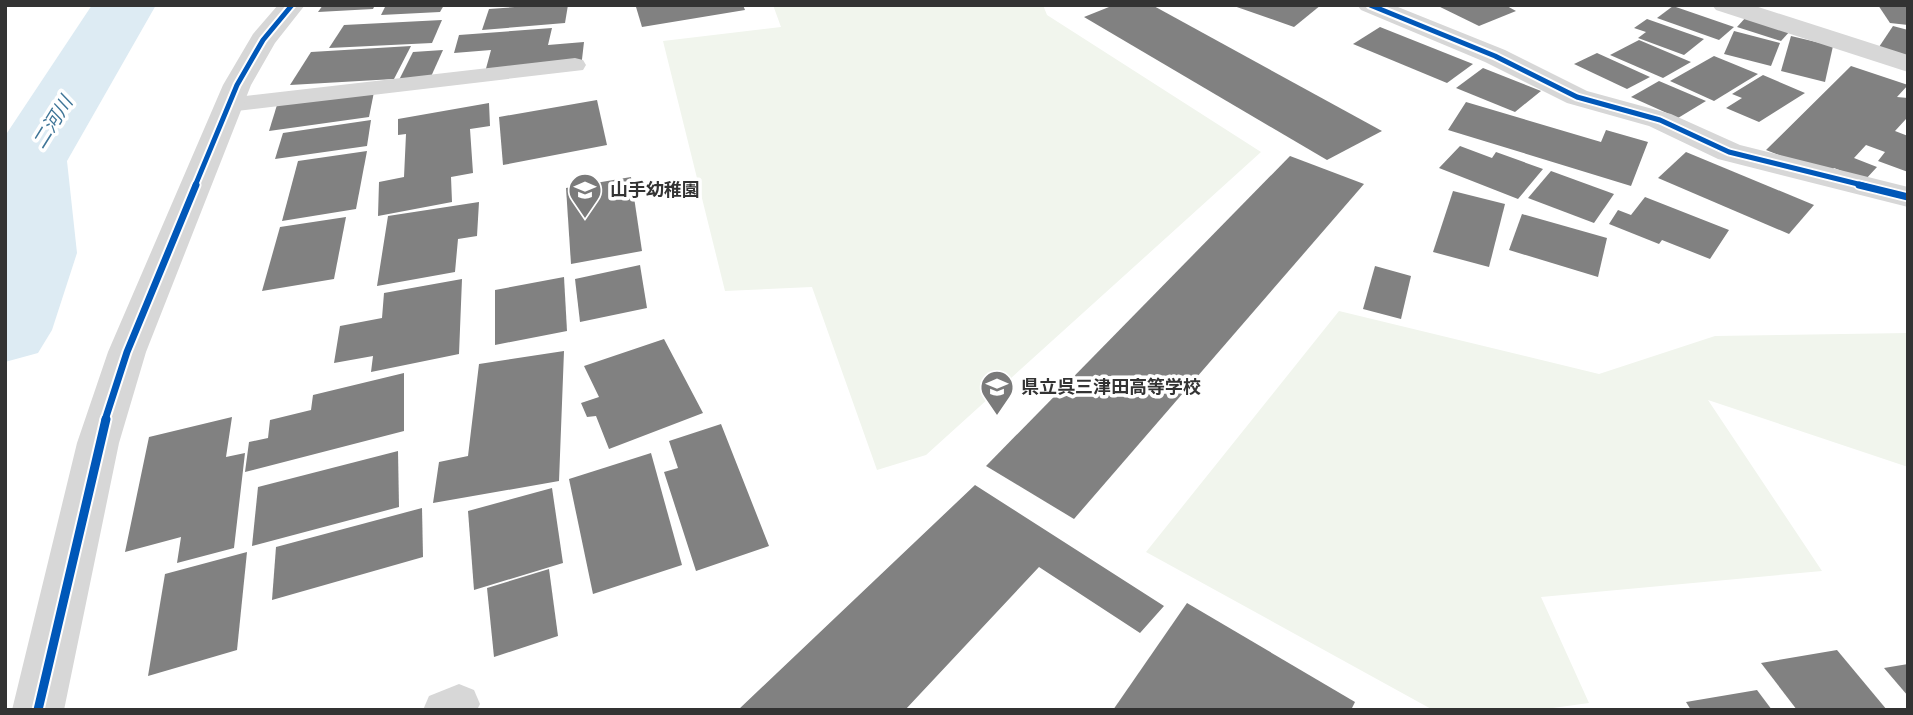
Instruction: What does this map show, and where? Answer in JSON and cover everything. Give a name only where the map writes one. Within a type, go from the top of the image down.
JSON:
[{"type":"street","points":[[37,710],[98,443],[127,352],[228,105],[263,40],[292,5]]},
{"type":"street","points":[[1370,5],[1495,57],[1577,97],[1661,120],[1729,152],[1908,197]]},
{"type":"street","points":[[1725,5],[1908,64]]},
{"type":"lane","points":[[228,105],[575,65]]},
{"type":"shaded area","points":[[773,5],[1043,5],[1047,15],[1261,152],[926,455],[877,470],[812,287],[725,291],[663,41],[781,27]]},
{"type":"shaded area","points":[[1339,311],[1599,374],[1715,336],[1908,333],[1908,467],[1708,400],[1822,571],[1541,597],[1589,703],[1538,710],[1433,710],[1146,552]]},
{"type":"building","points":[[323,5],[375,5],[373,9],[318,12]]},
{"type":"building","points":[[386,5],[444,5],[440,12],[381,15]]},
{"type":"building","points":[[568,5],[565,23],[482,30],[489,9]]},
{"type":"building","points":[[743,5],[745,10],[642,27],[636,7]]},
{"type":"building","points":[[1114,5],[1152,5],[1382,131],[1327,160],[1084,17]]},
{"type":"building","points":[[1231,5],[1321,5],[1294,27]]},
{"type":"building","points":[[1436,5],[1505,5],[1516,11],[1479,26]]},
{"type":"building","points":[[1878,5],[1908,5],[1908,25],[1890,23]]},
{"type":"building","points":[[1673,6],[1734,27],[1719,40],[1657,18]]},
{"type":"building","points":[[1747,16],[1791,30],[1781,41],[1737,27]]},
{"type":"building","points":[[1647,19],[1704,39],[1684,55],[1638,38],[1646,32],[1634,28]]},
{"type":"building","points":[[442,20],[432,43],[329,48],[344,25]]},
{"type":"building","points":[[1893,26],[1908,30],[1908,56],[1879,47]]},
{"type":"building","points":[[1380,27],[1473,64],[1447,83],[1353,44]]},
{"type":"building","points":[[552,28],[548,45],[584,42],[581,68],[484,76],[491,50],[454,53],[459,35]]},
{"type":"building","points":[[1734,31],[1780,43],[1771,66],[1724,54]]},
{"type":"building","points":[[1791,36],[1833,46],[1825,82],[1781,71]]},
{"type":"building","points":[[1639,40],[1691,62],[1663,78],[1610,55]]},
{"type":"building","points":[[411,46],[394,79],[290,85],[311,52]]},
{"type":"building","points":[[443,50],[429,81],[398,82],[413,52]]},
{"type":"building","points":[[1597,53],[1650,77],[1627,89],[1574,64]]},
{"type":"building","points":[[1714,56],[1758,74],[1714,101],[1670,81]]},
{"type":"building","points":[[1851,66],[1908,85],[1897,97],[1908,98],[1908,121],[1906,119],[1895,131],[1908,136],[1908,172],[1878,161],[1885,152],[1866,145],[1854,158],[1877,167],[1865,180],[1834,168],[1828,174],[1766,150]]},
{"type":"building","points":[[1483,68],[1541,91],[1515,112],[1456,88]]},
{"type":"building","points":[[1763,75],[1805,93],[1759,122],[1726,108],[1742,98],[1732,94]]},
{"type":"building","points":[[1659,81],[1706,101],[1678,118],[1631,97]]},
{"type":"building","points":[[374,92],[369,117],[269,131],[277,105]]},
{"type":"building","points":[[597,100],[607,145],[503,165],[499,117]]},
{"type":"building","points":[[1466,102],[1601,142],[1606,130],[1648,142],[1631,186],[1448,130]]},
{"type":"building","points":[[489,103],[490,126],[470,129],[473,173],[451,177],[452,202],[378,216],[379,182],[404,177],[406,134],[398,135],[398,119]]},
{"type":"building","points":[[371,120],[367,146],[275,159],[283,133]]},
{"type":"building","points":[[1460,146],[1492,158],[1496,152],[1543,169],[1518,199],[1439,168]]},
{"type":"building","points":[[367,151],[356,209],[282,221],[298,161]]},
{"type":"building","points":[[1686,152],[1814,205],[1789,234],[1658,178]]},
{"type":"building","points":[[1290,156],[1364,184],[1074,519],[986,466]]},
{"type":"building","points":[[1551,171],[1614,194],[1594,223],[1528,198]]},
{"type":"building","points":[[631,177],[642,251],[571,264],[566,188]]},
{"type":"building","points":[[1453,191],[1505,204],[1489,267],[1433,252]]},
{"type":"building","points":[[1645,197],[1729,230],[1710,259],[1662,240],[1659,244],[1609,224],[1618,210],[1631,215]]},
{"type":"building","points":[[479,202],[477,236],[458,239],[455,272],[377,286],[388,216]]},
{"type":"building","points":[[1522,214],[1607,238],[1598,277],[1509,250]]},
{"type":"building","points":[[346,217],[334,279],[262,291],[280,227]]},
{"type":"building","points":[[640,265],[647,308],[580,322],[575,279]]},
{"type":"building","points":[[1375,266],[1411,276],[1401,319],[1363,309]]},
{"type":"building","points":[[564,277],[567,331],[495,345],[495,290]]},
{"type":"building","points":[[462,279],[459,354],[371,372],[373,356],[334,363],[340,326],[382,318],[384,293]]},
{"type":"building","points":[[664,339],[703,413],[609,449],[596,416],[587,417],[581,403],[599,397],[584,366]]},
{"type":"building","points":[[564,351],[559,481],[433,503],[439,462],[468,456],[479,364]]},
{"type":"building","points":[[404,373],[404,431],[245,472],[249,442],[268,438],[270,420],[311,410],[313,395]]},
{"type":"building","points":[[232,417],[226,457],[245,453],[234,548],[177,563],[181,537],[125,552],[149,437]]},
{"type":"building","points":[[721,424],[769,546],[696,571],[664,472],[678,468],[669,441]]},
{"type":"building","points":[[398,451],[399,507],[252,546],[258,487]]},
{"type":"building","points":[[651,453],[682,565],[593,594],[569,479]]},
{"type":"building","points":[[975,485],[1164,606],[1140,633],[1039,567],[905,710],[738,710]]},
{"type":"building","points":[[552,488],[563,563],[474,590],[468,511]]},
{"type":"building","points":[[422,508],[423,557],[272,600],[276,547]]},
{"type":"building","points":[[247,552],[237,650],[148,676],[165,574]]},
{"type":"building","points":[[549,569],[558,636],[494,657],[487,588]]},
{"type":"building","points":[[1187,603],[1355,702],[1351,710],[1113,710]]},
{"type":"building","points":[[1837,650],[1887,710],[1797,710],[1761,663]]},
{"type":"building","points":[[1908,664],[1908,696],[1884,668]]},
{"type":"building","points":[[1757,690],[1772,710],[1691,710],[1686,702]]},
{"type":"waterway","name":"二河川","points":[[5,330],[34,253],[28,161],[124,5]]},
{"type":"cycle path","points":[[38,710],[98,443],[127,352],[237,85],[263,40],[292,5]]},
{"type":"cycle path","points":[[1370,5],[1495,56],[1577,97],[1660,120],[1729,152],[1908,197]]},
{"type":"place","name":"山手幼稚園","points":[[585,220]]},
{"type":"place","name":"県立呉三津田高等学校","points":[[997,417]]}]
